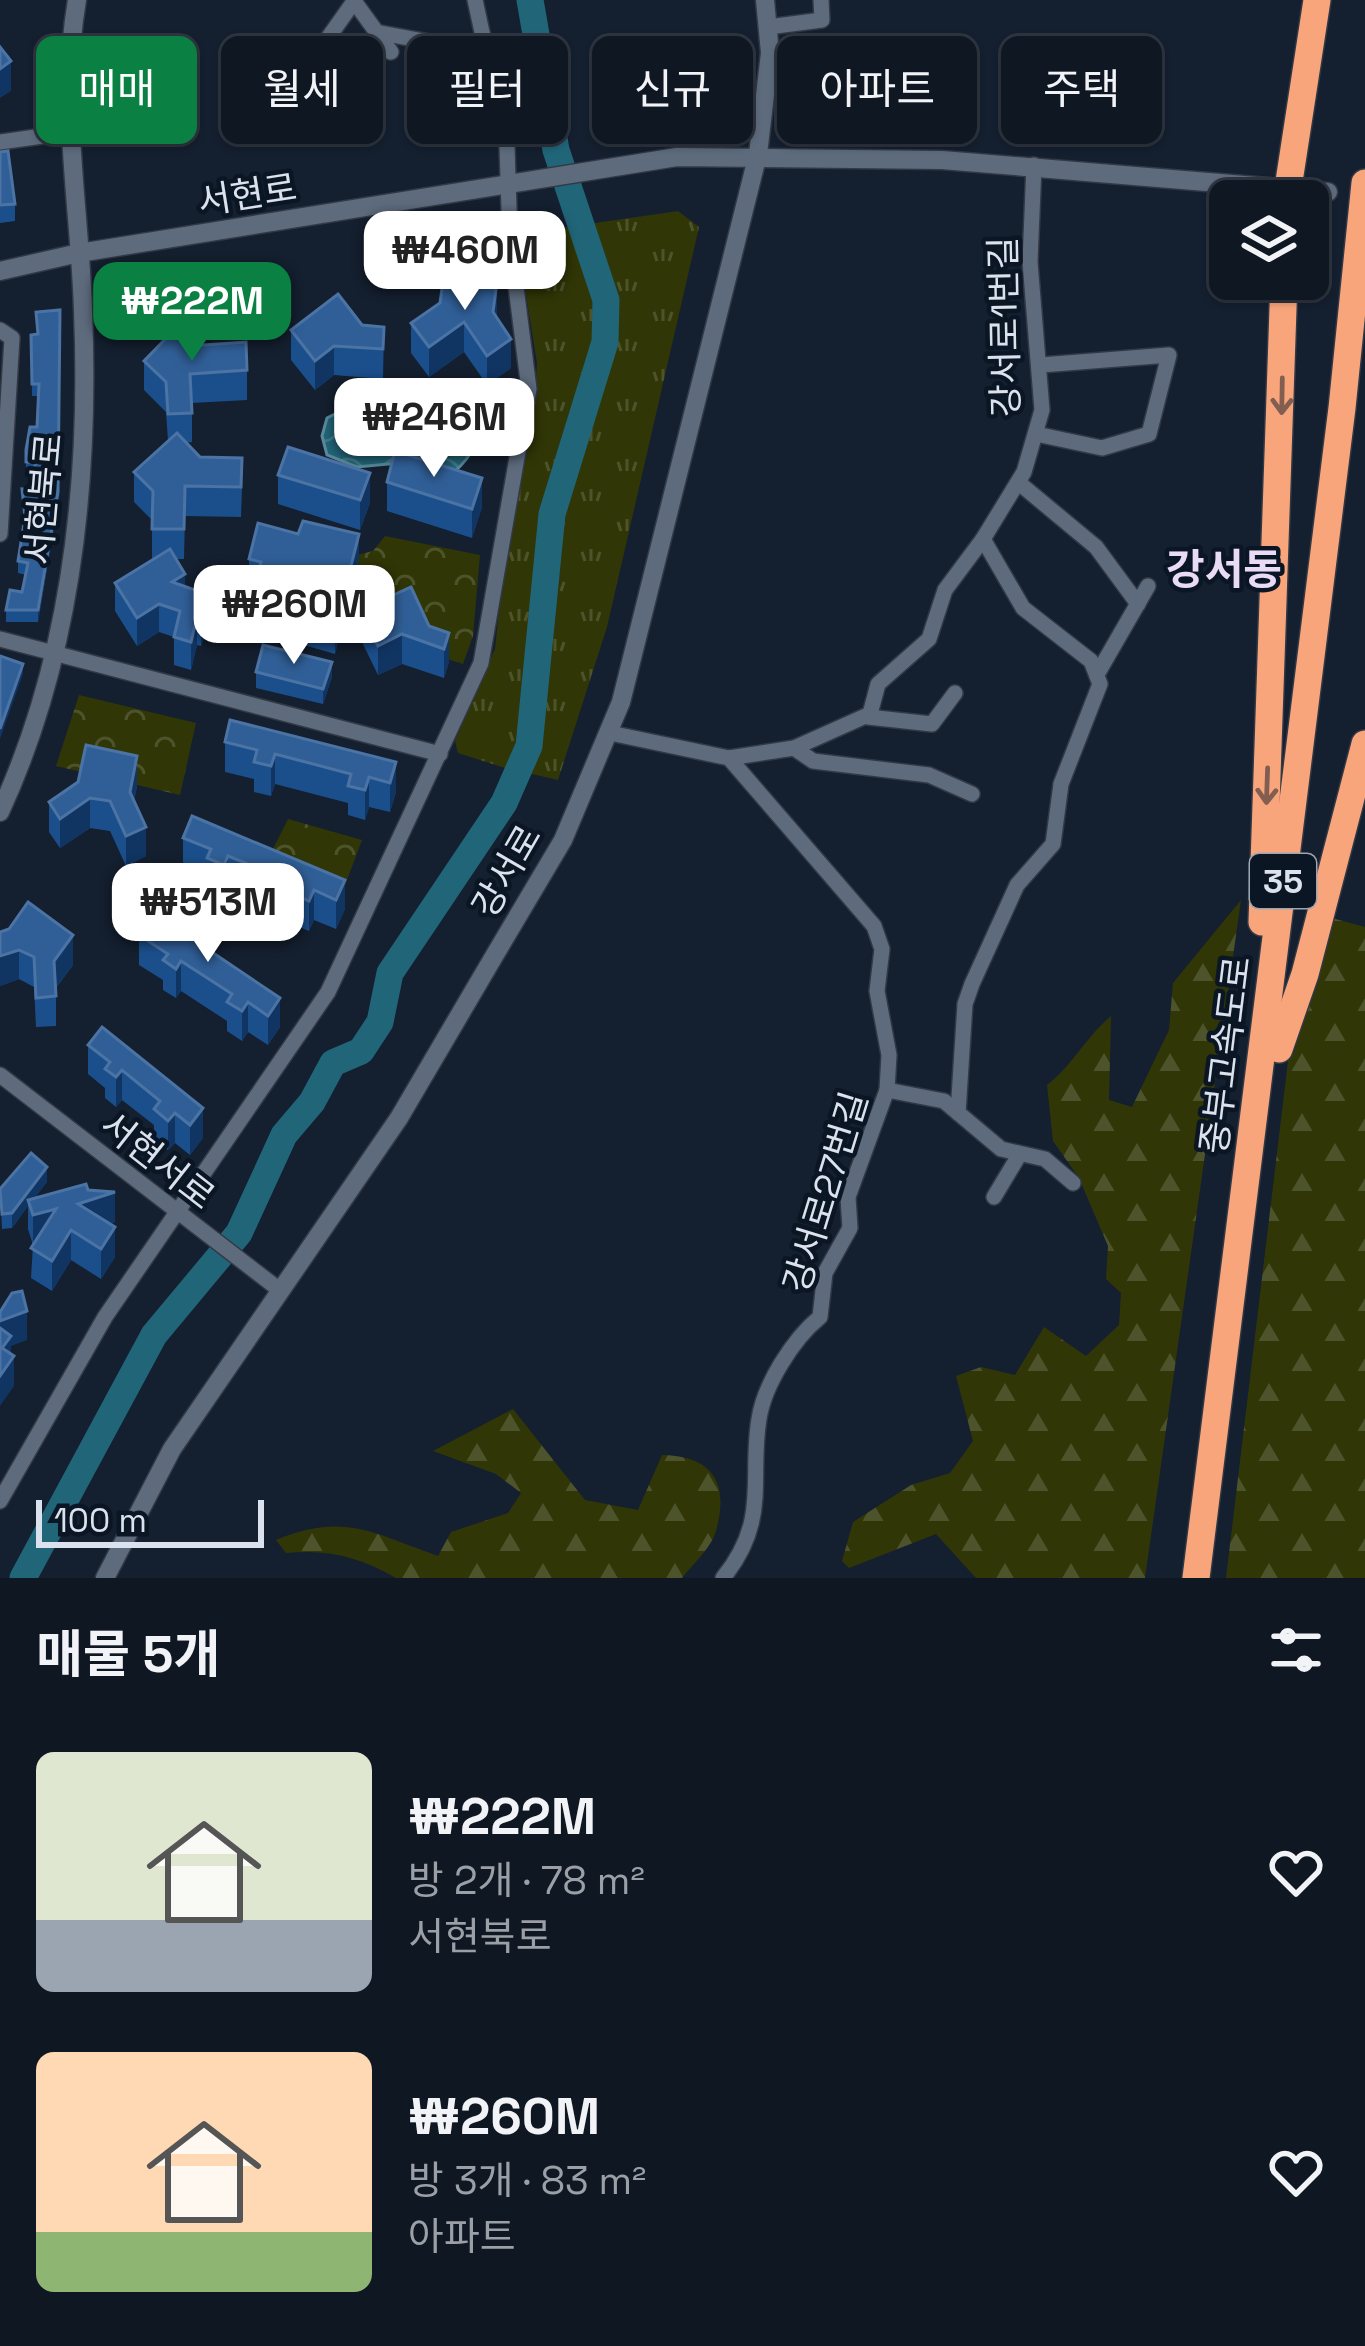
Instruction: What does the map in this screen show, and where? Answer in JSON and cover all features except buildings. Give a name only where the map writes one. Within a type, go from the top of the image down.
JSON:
[{"type":"highway","points":[[1288,180],[1317,0]]},
{"type":"highway","name":"중부고속도로","points":[[1214,1578],[1365,183]]},
{"type":"highway","points":[[1270,1047],[1284,300]]},
{"type":"highway","name":"중부고속도로","points":[[1196,1578],[1365,353]]},
{"type":"highway","points":[[1270,1047],[1304,974],[1365,744]]},
{"type":"street","name":"서현북로","points":[[75,36],[77,0]]},
{"type":"street","points":[[475,0],[484,36]]},
{"type":"street","name":"강서로","points":[[105,1578],[172,1449],[399,1118],[563,839],[610,733],[758,154],[766,0]]},
{"type":"street","points":[[768,27],[822,20],[821,0]]},
{"type":"street","points":[[329,36],[354,1],[391,52]]},
{"type":"street","points":[[381,33],[407,38]]},
{"type":"street","points":[[0,142],[36,137]]},
{"type":"street","name":"서현북로","points":[[0,812],[55,656],[76,555],[84,312],[72,144]]},
{"type":"street","points":[[0,1502],[73,1367],[184,1220],[328,992],[440,754],[490,632],[504,512],[530,389],[506,186],[506,144]]},
{"type":"street","name":"서현로","points":[[0,271],[80,253],[677,157],[758,154],[1034,165],[1209,186]]},
{"type":"street","name":"강서로1번길","points":[[868,717],[878,684],[929,639],[945,590],[1019,483],[1036,434],[1041,365],[1030,262],[1034,165]]},
{"type":"street","points":[[0,330],[12,338],[12,378],[0,534]]},
{"type":"street","points":[[1036,434],[1102,448],[1149,434],[1169,355],[1041,365]]},
{"type":"street","points":[[1019,483],[1096,547],[1138,604]]},
{"type":"street","points":[[983,539],[1023,608],[1099,671]]},
{"type":"street","points":[[958,1113],[972,984],[1017,885],[1053,844],[1061,784],[1093,715],[1099,671],[1148,586]]},
{"type":"street","points":[[0,639],[440,754]]},
{"type":"street","points":[[610,733],[729,758],[794,748],[868,717],[932,724],[955,693]]},
{"type":"street","points":[[794,748],[813,761],[929,775],[972,794]]},
{"type":"street","name":"강서로27번길","points":[[723,1578],[753,1515],[762,1405],[804,1330],[820,1317],[825,1273],[850,1228],[848,1197],[887,1090],[889,1055],[877,991],[882,949],[874,926],[729,758]]},
{"type":"street","name":"서현서로","points":[[0,1075],[281,1291]]},
{"type":"street","points":[[887,1090],[927,1096],[1018,1156],[1045,1159],[1072,1183]]},
{"type":"street","points":[[994,1198],[1018,1156]]},
{"type":"green space","points":[[678,211],[699,227],[607,627],[558,780],[523,772],[536,743],[563,520],[612,349],[616,295],[588,224]]},
{"type":"green space","points":[[575,226],[601,322],[541,513],[523,727],[505,768],[458,753],[455,741],[495,649],[509,515],[534,411],[537,363],[517,239],[522,233]]},
{"type":"green space","points":[[258,531],[357,555],[373,551],[385,536],[480,555],[473,636],[463,664],[243,594]]},
{"type":"green space","points":[[79,695],[196,723],[180,795],[56,766]]},
{"type":"green space","points":[[288,819],[362,840],[344,888],[266,863]]},
{"type":"green space","points":[[1241,900],[1145,1578],[976,1578],[936,1534],[849,1568],[842,1561],[853,1522],[911,1485],[950,1473],[973,1441],[956,1376],[981,1367],[1015,1375],[1044,1327],[1086,1356],[1119,1325],[1121,1293],[1106,1279],[1108,1246],[1079,1178],[1053,1141],[1047,1085],[1111,1016],[1109,1100],[1132,1107],[1169,1030],[1173,983]]},
{"type":"green space","points":[[1306,911],[1365,927],[1365,1578],[1226,1578]]},
{"type":"green space","points":[[513,1409],[585,1500],[638,1510],[662,1455],[693,1460],[713,1475],[720,1498],[716,1531],[682,1578],[396,1578],[343,1556],[286,1553],[276,1540],[321,1527],[340,1527],[376,1533],[438,1556],[451,1532],[508,1513],[521,1493],[496,1474],[433,1451]]},
{"type":"water","points":[[428,403],[458,411],[474,426],[474,447],[454,472],[409,462],[357,467],[327,455],[322,436],[327,418],[341,411],[378,418]]},
{"type":"waterway","points":[[23,1578],[154,1335],[239,1233],[284,1135],[312,1102],[333,1063],[361,1051],[380,1022],[390,973],[504,803],[529,746],[552,514],[605,342],[606,300],[556,150],[530,0]]},
{"type":"district","name":"강서동","points":[[1224,569]]}]
